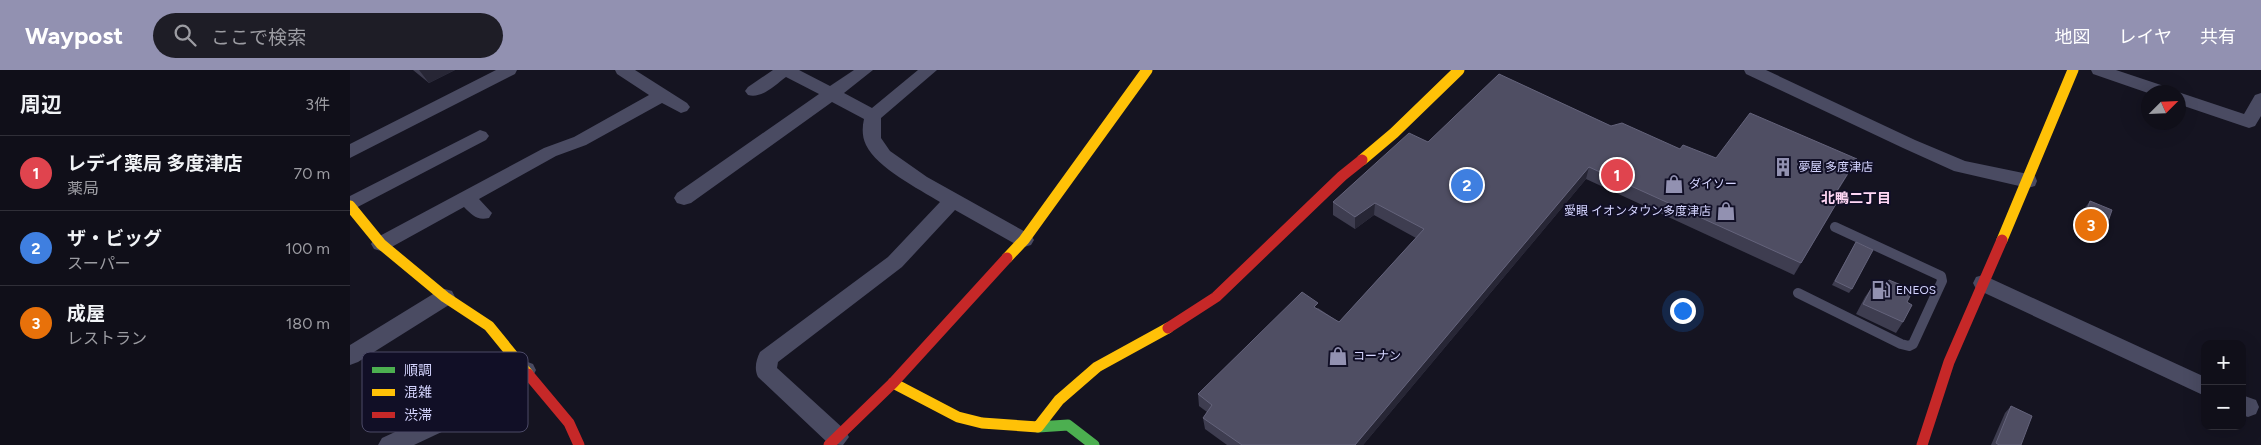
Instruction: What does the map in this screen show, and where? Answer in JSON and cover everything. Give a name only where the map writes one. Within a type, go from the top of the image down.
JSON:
[{"type":"street","points":[[350,152],[509,70]]},
{"type":"street","points":[[623,70],[681,107]]},
{"type":"street","points":[[754,90],[785,70],[873,116]]},
{"type":"street","points":[[684,198],[865,70]]},
{"type":"street","points":[[928,70],[873,116],[870,129],[875,146],[912,176],[1024,240]]},
{"type":"street","points":[[954,200],[895,262],[768,358],[766,372],[833,441],[893,383],[1024,240],[1147,70]]},
{"type":"street","points":[[1038,427],[1059,400],[1097,367],[1176,324],[1216,297],[1342,176],[1394,133],[1459,70]]},
{"type":"street","points":[[1922,445],[1949,362],[2028,180],[2073,70]]},
{"type":"street","points":[[2099,70],[2143,85]]},
{"type":"street","points":[[1759,71],[1909,144],[1961,166],[2028,180]]},
{"type":"street","points":[[381,244],[550,152],[580,141],[662,95]]},
{"type":"street","points":[[2186,101],[2249,122],[2261,99]]},
{"type":"street","points":[[480,136],[350,205],[381,244],[445,297],[489,326],[510,352]]},
{"type":"street","points":[[466,198],[482,213]]},
{"type":"street","points":[[1983,283],[2201,385]]},
{"type":"street","points":[[350,356],[445,297]]},
{"type":"street","points":[[528,374],[569,423],[579,445]]},
{"type":"street","points":[[893,383],[958,417],[982,423],[1038,427],[1068,425],[1094,445]]},
{"type":"street","points":[[390,445],[418,432]]},
{"type":"lane","points":[[1798,293],[1901,344],[1910,346],[1913,344],[1942,281],[1941,276],[1835,227]]},
{"type":"building","points":[[1499,74],[1611,126],[1622,123],[1680,149],[1683,145],[1716,158],[1750,113],[1857,159],[1830,202],[1836,204],[1801,263],[1589,167],[1355,445],[1242,445],[1203,418],[1212,405],[1198,394],[1302,292],[1318,303],[1314,307],[1339,322],[1424,229],[1375,203],[1355,217],[1333,202],[1409,133],[1428,142]]},
{"type":"building","points":[[2090,201],[2112,210],[2104,233],[2082,224]]},
{"type":"building","points":[[1856,242],[1873,250],[1852,289],[1835,281]]},
{"type":"building","points":[[1889,280],[1913,290],[1907,302],[1912,305],[1903,322],[1863,304],[1872,287],[1883,292]]},
{"type":"building","points":[[2011,406],[2032,416],[2021,445],[1999,445],[1996,443]]},
{"type":"traffic: fast","points":[[1038,427],[1068,425],[1094,445]]},
{"type":"traffic: slow","points":[[1007,258],[1024,240],[1147,70]]},
{"type":"traffic: slow","points":[[1362,160],[1394,133],[1459,70]]},
{"type":"traffic: slow","points":[[2002,240],[2073,70]]},
{"type":"traffic: slow","points":[[350,206],[381,244],[445,297],[489,326],[510,352]]},
{"type":"traffic: slow","points":[[893,383],[958,417],[982,423],[1038,427],[1059,400],[1097,367],[1168,328]]},
{"type":"traffic: jam","points":[[1168,328],[1216,297],[1342,176],[1362,160]]},
{"type":"traffic: jam","points":[[1922,445],[1949,362],[2002,240]]},
{"type":"traffic: jam","points":[[829,445],[893,383],[1007,258]]},
{"type":"traffic: jam","points":[[528,374],[569,423],[579,445]]},
{"type":"place","name":"夢屋 多度津店","points":[[1783,167]]},
{"type":"place","name":"レデイ薬局 多度津店","points":[[1617,175]]},
{"type":"place","name":"ダイソー","points":[[1674,184]]},
{"type":"place","name":"ザ・ビッグ","points":[[1467,185]]},
{"type":"place","name":"愛眼 イオンタウン多度津店","points":[[1726,211]]},
{"type":"place","name":"成屋","points":[[2091,225]]},
{"type":"place","name":"ENEOS","points":[[1881,290]]},
{"type":"place","name":"コーナン","points":[[1338,356]]},
{"type":"district","name":"北鴨二丁目","points":[[1856,198]]}]
